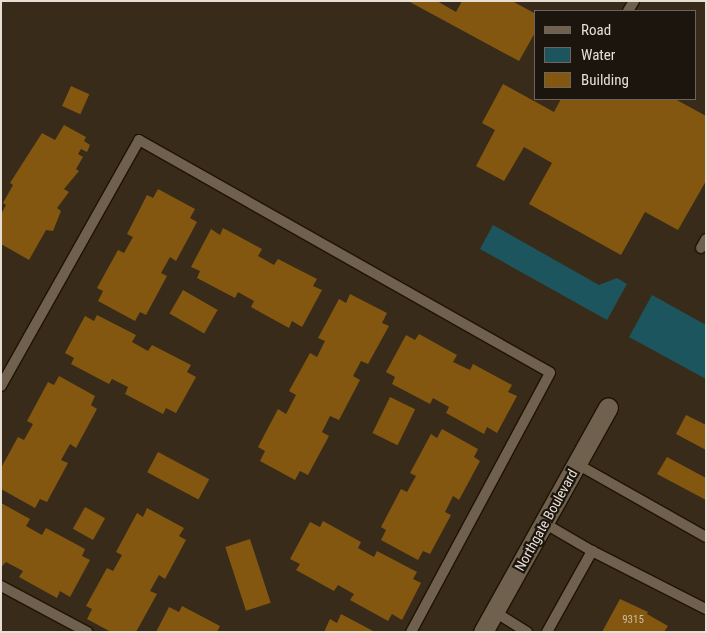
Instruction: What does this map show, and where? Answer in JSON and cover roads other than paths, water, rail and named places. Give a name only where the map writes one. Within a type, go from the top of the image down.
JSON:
[{"type":"street","name":"Northgate Boulevard","points":[[483,632],[608,407]]},
{"type":"lane","points":[[1,386],[139,140],[550,373],[411,632]]},
{"type":"lane","points":[[577,464],[706,537]]},
{"type":"lane","points":[[544,523],[592,551],[706,609]]},
{"type":"lane","points":[[547,632],[592,551]]},
{"type":"lane","points":[[1,586],[87,632]]},
{"type":"lane","points":[[495,612],[527,632]]},
{"type":"water","points":[[493,225],[599,285],[617,278],[627,284],[607,320],[480,249]]},
{"type":"water","points":[[652,295],[706,325],[706,379],[629,337]]}]
